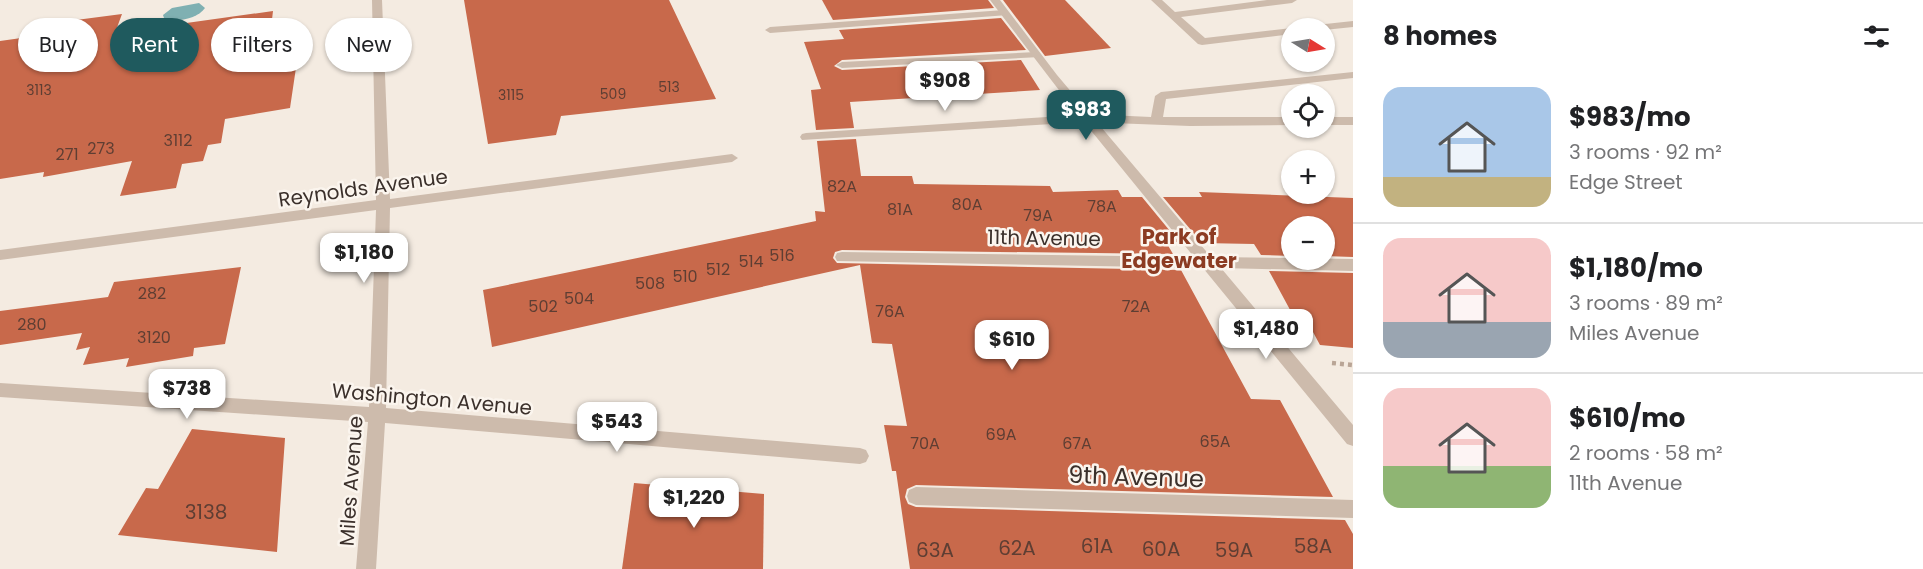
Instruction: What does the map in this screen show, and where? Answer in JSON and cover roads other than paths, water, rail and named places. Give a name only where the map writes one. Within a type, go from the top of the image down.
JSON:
[{"type":"street","name":"Miles Avenue","points":[[366,569],[377,415],[383,205],[377,0]]},
{"type":"street","points":[[995,0],[1086,118],[1353,438]]},
{"type":"street","points":[[1156,0],[1202,42],[1281,32]]},
{"type":"street","points":[[1173,15],[1292,0]]},
{"type":"street","points":[[770,30],[1004,13]]},
{"type":"street","points":[[1335,26],[1353,24]]},
{"type":"street","points":[[842,65],[1036,55]]},
{"type":"street","points":[[1156,120],[1161,96],[1353,75]]},
{"type":"street","points":[[806,137],[1086,118],[1281,121]]},
{"type":"street","points":[[1335,121],[1353,120]]},
{"type":"street","name":"Reynolds Avenue","points":[[0,255],[732,158]]},
{"type":"street","name":"11th Avenue","points":[[842,257],[1353,265]]},
{"type":"street","name":"Washington Avenue","points":[[0,390],[377,415],[860,456]]},
{"type":"street","name":"9th Avenue","points":[[916,496],[1353,509]]},
{"type":"water","points":[[199,3],[205,8],[189,18],[164,18],[163,15],[172,8]]},
{"type":"district","name":"Park of Edgewater","points":[[1179,249]]}]
